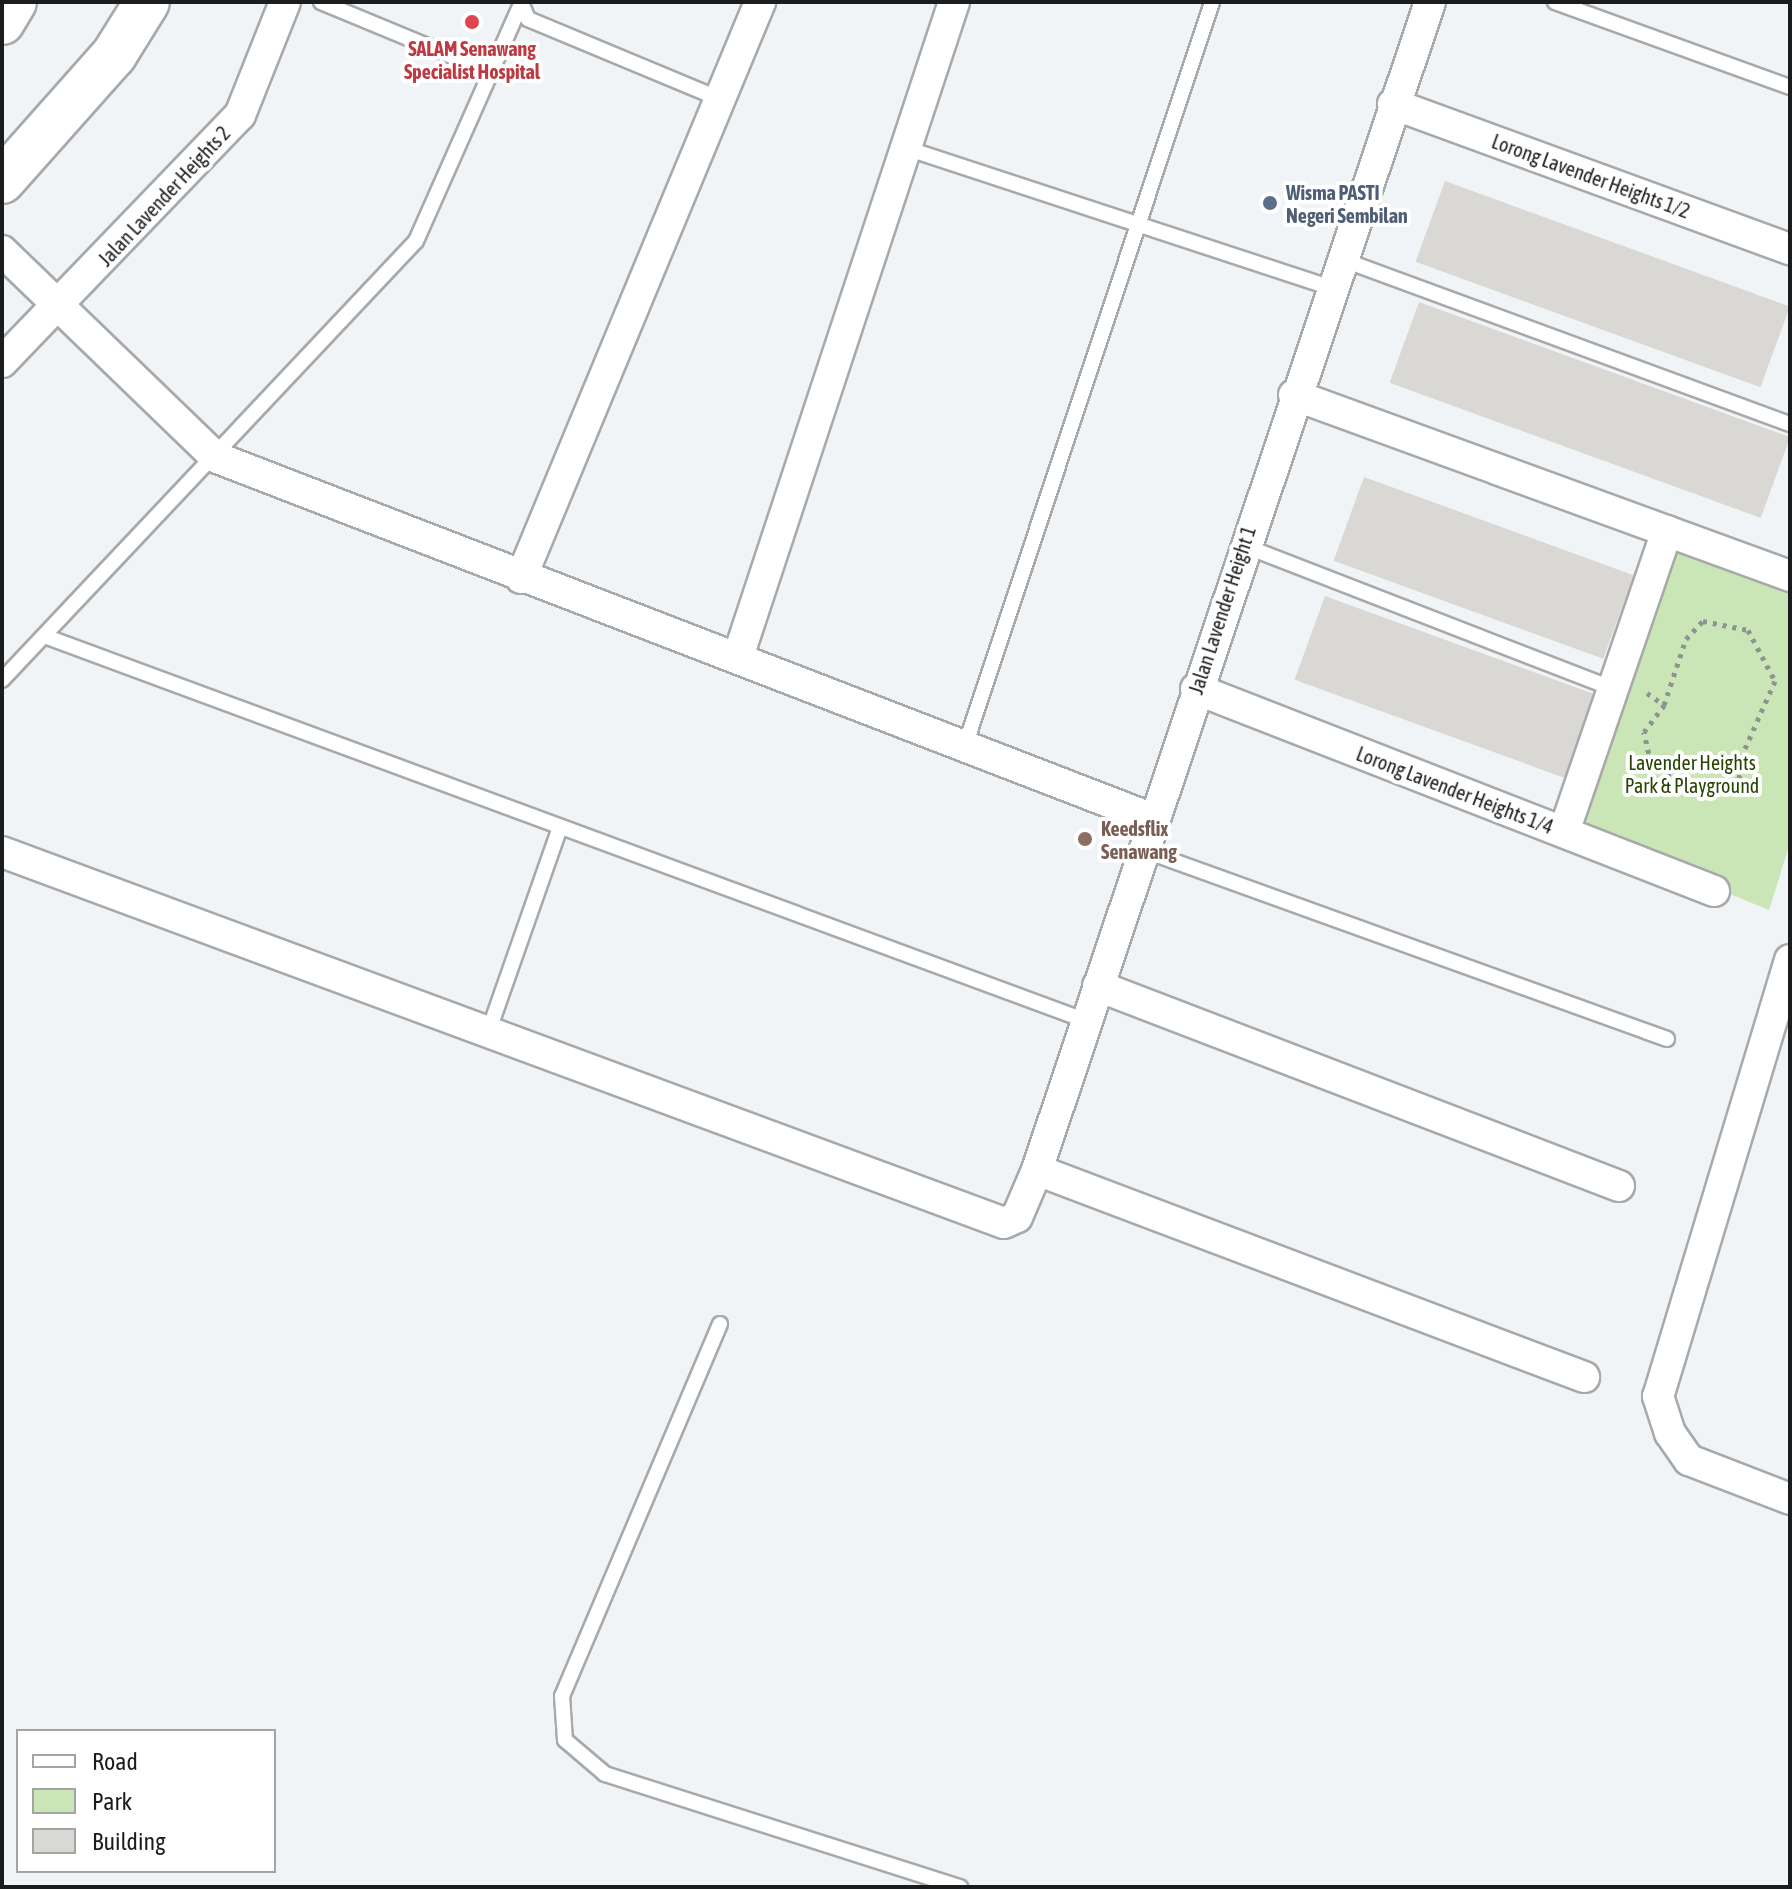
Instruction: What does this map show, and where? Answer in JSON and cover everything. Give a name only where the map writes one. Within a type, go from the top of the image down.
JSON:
[{"type":"main road","points":[[2,22],[14,2]]},
{"type":"main road","points":[[2,181],[114,55],[147,2]]},
{"type":"street","name":"Jalan Lavender Heights 2","points":[[2,362],[62,305],[240,115],[285,2]]},
{"type":"street","points":[[521,578],[760,2]]},
{"type":"street","points":[[738,657],[954,2]]},
{"type":"street","name":"Jalan Lavender Height 1","points":[[489,1030],[1004,1223],[1017,1217],[1037,1170],[1330,287],[1430,2]]},
{"type":"street","name":"Lorong Lavender Heights 1/2","points":[[1393,104],[1790,249]]},
{"type":"street","points":[[2,251],[62,305],[215,457],[521,578],[738,657],[1153,819]]},
{"type":"street","points":[[1294,395],[1790,576]]},
{"type":"street","points":[[1564,832],[1667,531]]},
{"type":"street","name":"Lorong Lavender Heights 1/4","points":[[1196,689],[1714,891]]},
{"type":"street","points":[[2,852],[489,1030]]},
{"type":"street","points":[[1790,960],[1658,1396],[1670,1433],[1689,1460],[1790,1499]]},
{"type":"street","points":[[1098,986],[1619,1186]]},
{"type":"street","points":[[1037,1170],[1584,1377]]},
{"type":"lane","points":[[321,2],[490,72]]},
{"type":"lane","points":[[965,746],[1212,2]]},
{"type":"lane","points":[[1555,2],[1790,87]]},
{"type":"lane","points":[[2,680],[47,637],[416,241],[521,4]]},
{"type":"lane","points":[[521,4],[528,19],[720,99]]},
{"type":"lane","points":[[906,148],[1330,287]]},
{"type":"lane","points":[[1341,259],[1790,424]]},
{"type":"lane","points":[[1244,545],[1613,689]]},
{"type":"lane","points":[[47,637],[1087,1021]]},
{"type":"lane","points":[[489,1030],[560,827]]},
{"type":"lane","points":[[1143,850],[1667,1039]]},
{"type":"lane","points":[[720,1324],[562,1696],[565,1740],[605,1774],[960,1887]]},
{"type":"path","points":[[1703,621],[1748,630],[1775,681],[1742,755],[1738,787],[1704,797],[1651,763],[1644,732],[1664,705],[1686,639],[1703,621]]},
{"type":"green space","name":"Lavender Heights Park & Playground","points":[[1671,542],[1790,585],[1790,843],[1769,910],[1571,829]]},
{"type":"building","points":[[1445,181],[1790,307],[1760,387],[1416,262]]},
{"type":"building","points":[[1419,302],[1790,437],[1761,518],[1390,383]]},
{"type":"building","points":[[1364,477],[1634,575],[1603,659],[1334,561]]},
{"type":"building","points":[[1325,596],[1596,695],[1565,778],[1295,680]]},
{"type":"place","name":"SALAM Senawang Specialist Hospital","points":[[472,22]]},
{"type":"place","name":"Wisma PASTI Negeri Sembilan","points":[[1270,203]]},
{"type":"place","name":"Keedsflix Senawang","points":[[1085,839]]}]
